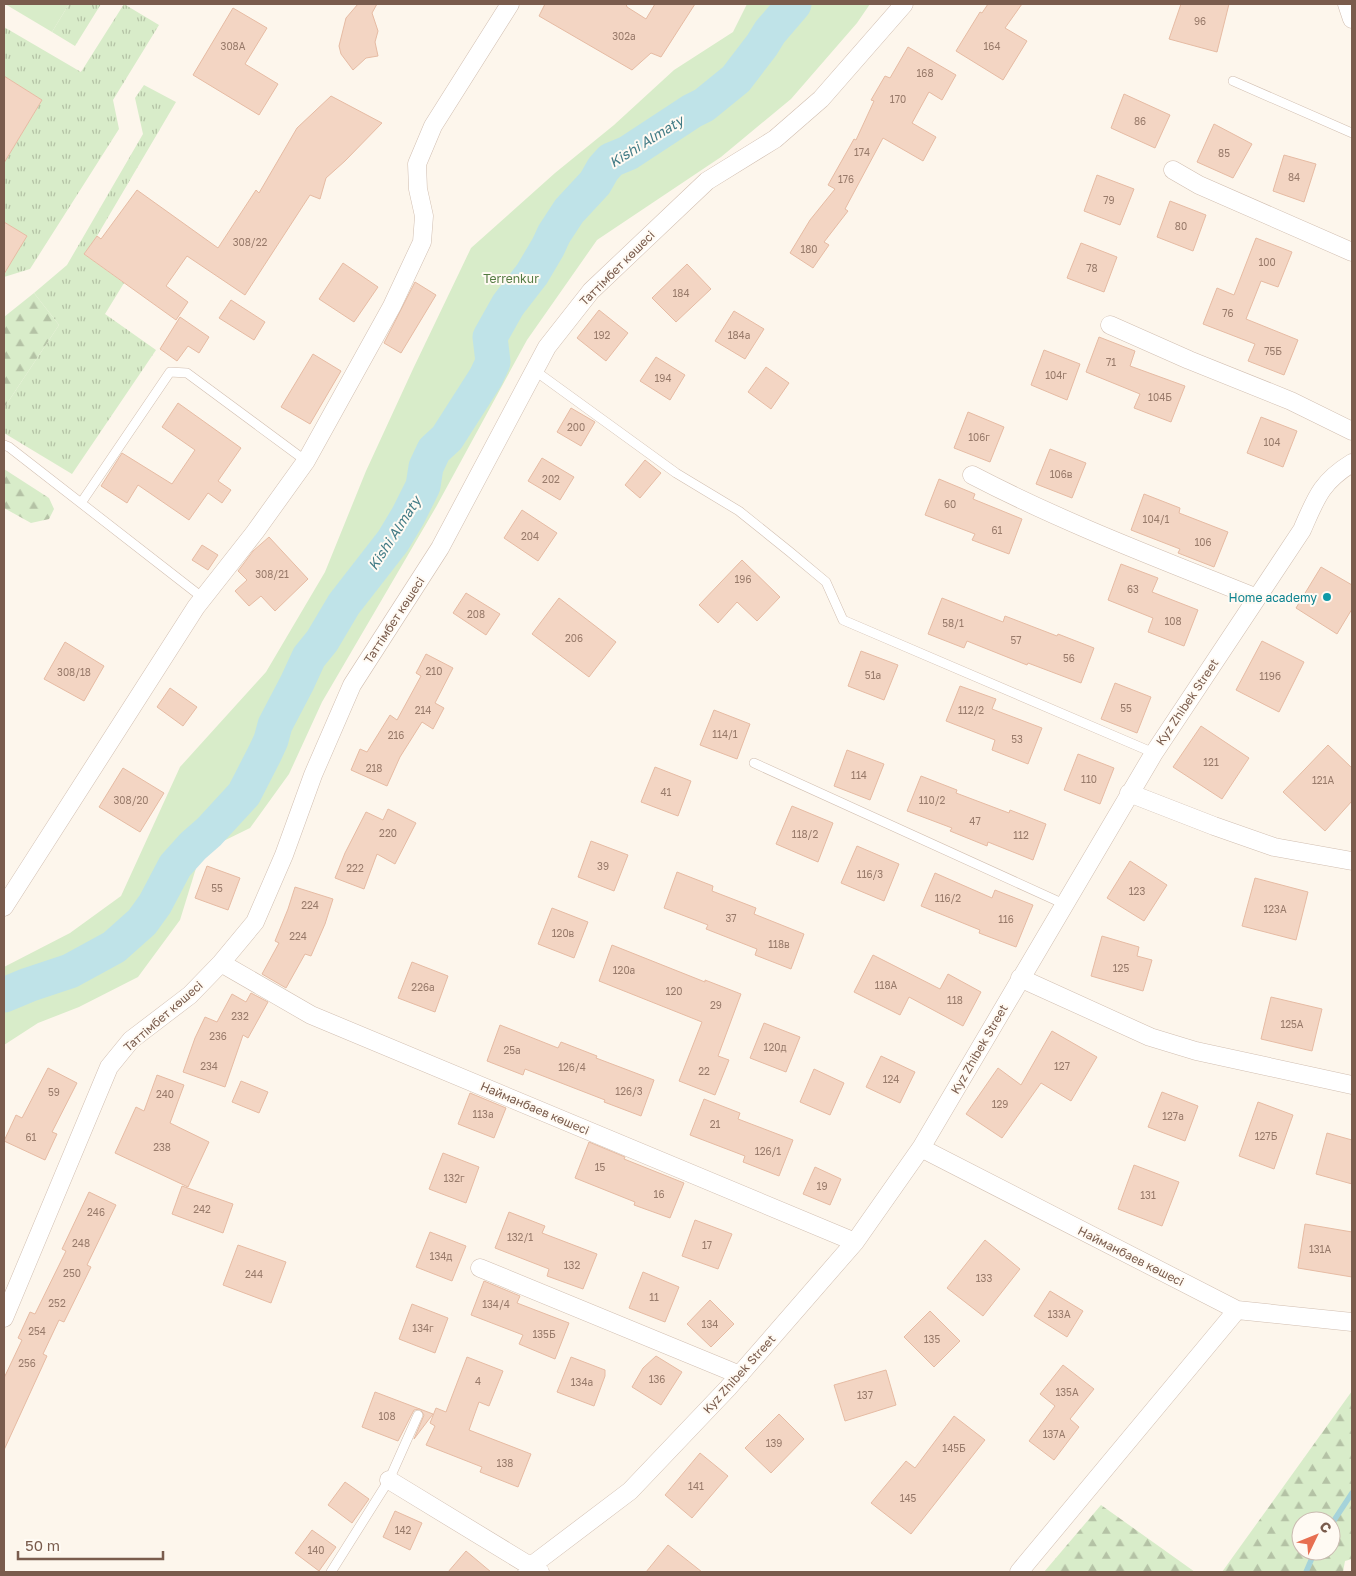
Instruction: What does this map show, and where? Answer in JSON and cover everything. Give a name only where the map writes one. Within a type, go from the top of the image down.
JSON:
[{"type":"street","points":[[4,906],[203,598],[255,532],[306,461],[392,306],[422,242],[424,216],[418,189],[417,164],[434,126],[510,4]]},
{"type":"street","name":"Таттімбет көшесі","points":[[4,1318],[109,1067],[131,1040],[190,995],[221,963],[254,922],[284,855],[313,775],[352,685],[440,548],[547,347],[591,291],[707,181],[776,139],[821,99],[904,4]]},
{"type":"street","points":[[1347,4],[1352,19]]},
{"type":"street","points":[[1173,170],[1199,185],[1352,252]]},
{"type":"street","points":[[1110,325],[1189,360],[1291,401],[1352,431]]},
{"type":"street","name":"Kyz Zhibek Street","points":[[533,1570],[630,1492],[740,1375],[855,1242],[921,1148],[1129,793],[1154,752],[1302,530],[1319,492],[1337,473],[1352,464]]},
{"type":"street","points":[[972,475],[1019,500],[1257,598]]},
{"type":"street","points":[[1129,793],[1214,826],[1274,846],[1352,861]]},
{"type":"street","name":"Найманбаев көшесі","points":[[221,963],[311,1015],[855,1242]]},
{"type":"street","points":[[1020,978],[1150,1037],[1196,1051],[1352,1085]]},
{"type":"street","name":"Найманбаев көшесі","points":[[921,1148],[1237,1310],[1352,1322]]},
{"type":"street","points":[[480,1268],[740,1375]]},
{"type":"street","points":[[1019,1572],[1237,1310]]},
{"type":"street","points":[[389,1480],[533,1570]]},
{"type":"lane","points":[[1233,81],[1352,133]]},
{"type":"lane","points":[[534,370],[676,474],[739,511],[790,552],[826,582],[842,620],[1154,752]]},
{"type":"lane","points":[[81,503],[170,372],[187,373],[306,461]]},
{"type":"lane","points":[[4,445],[9,446],[203,598]]},
{"type":"lane","points":[[754,763],[1064,904]]},
{"type":"lane","points":[[331,1572],[389,1480],[418,1416]]},
{"type":"green space","points":[[5,4],[69,4],[52,32]]},
{"type":"green space","points":[[69,4],[101,4],[75,46],[52,32]]},
{"type":"green space","points":[[124,4],[159,25],[113,100],[119,129],[30,269],[4,277],[26,236],[4,222],[4,163],[42,100],[4,76],[4,27],[81,72]]},
{"type":"green space","name":"Terrenkur","points":[[747,4],[870,4],[857,23],[791,99],[721,157],[597,240],[527,340],[436,507],[322,702],[289,774],[250,828],[201,852],[180,920],[138,977],[79,1007],[38,1023],[4,1045],[4,967],[70,933],[121,896],[180,767],[266,672],[325,572],[366,471],[471,248],[555,173],[614,125],[674,70],[733,32]]},
{"type":"green space","points":[[144,85],[176,102],[97,236],[84,254],[124,283],[105,314],[156,350],[72,474],[4,433],[4,408],[59,325],[34,293],[67,265],[143,134],[135,98]]},
{"type":"green space","points":[[34,293],[59,325],[4,408],[4,317]]},
{"type":"green space","points":[[4,469],[49,498],[54,509],[49,519],[31,523],[4,508]]},
{"type":"green space","points":[[1352,1391],[1352,1559],[1345,1561],[1343,1572],[1222,1572]]},
{"type":"green space","points":[[1101,1505],[1195,1572],[1044,1572]]},
{"type":"building","points":[[358,4],[377,4],[372,13],[378,31],[375,42],[378,56],[366,58],[353,70],[341,54],[339,46],[346,18]]},
{"type":"building","points":[[545,4],[626,4],[627,7],[646,19],[655,4],[695,4],[661,57],[651,53],[632,70],[539,16]]},
{"type":"building","points":[[988,4],[1022,4],[1005,28],[1027,41],[1003,80],[956,51],[980,12],[982,13]]},
{"type":"building","points":[[1181,4],[1229,4],[1217,52],[1169,39]]},
{"type":"building","points":[[233,8],[267,28],[245,64],[278,84],[259,115],[193,75]]},
{"type":"building","points":[[908,47],[956,75],[942,100],[929,92],[912,123],[936,137],[923,161],[883,138],[845,209],[848,211],[824,242],[829,245],[813,268],[790,253],[810,220],[835,189],[828,185],[854,139],[856,140],[874,101],[871,100],[885,76],[890,78]]},
{"type":"building","points":[[4,76],[42,100],[4,163]]},
{"type":"building","points":[[1124,94],[1170,115],[1155,148],[1111,128]]},
{"type":"building","points":[[331,96],[382,123],[326,178],[320,199],[310,195],[245,295],[187,256],[166,286],[188,302],[176,320],[84,254],[97,236],[101,239],[137,190],[218,248],[256,190],[259,193],[297,128]]},
{"type":"building","points":[[1214,124],[1252,144],[1233,178],[1197,162]]},
{"type":"building","points":[[1284,155],[1316,164],[1304,202],[1273,191]]},
{"type":"building","points":[[1097,175],[1134,189],[1120,225],[1084,211]]},
{"type":"building","points":[[1170,201],[1206,215],[1193,251],[1157,237]]},
{"type":"building","points":[[4,222],[27,236],[4,274]]},
{"type":"building","points":[[1256,238],[1292,252],[1278,287],[1261,281],[1246,319],[1298,340],[1284,375],[1248,361],[1255,344],[1203,324],[1217,288],[1234,295]]},
{"type":"building","points":[[1081,243],[1117,257],[1104,292],[1067,278]]},
{"type":"building","points":[[343,263],[378,287],[354,322],[319,299]]},
{"type":"building","points":[[687,264],[711,289],[676,322],[652,298]]},
{"type":"building","points":[[415,282],[436,295],[401,353],[384,343]]},
{"type":"building","points":[[231,300],[265,322],[254,340],[219,318]]},
{"type":"building","points":[[599,310],[628,333],[606,361],[577,338]]},
{"type":"building","points":[[734,311],[764,329],[745,359],[715,341]]},
{"type":"building","points":[[180,317],[209,337],[199,353],[188,346],[177,361],[160,349]]},
{"type":"building","points":[[1099,337],[1135,351],[1130,366],[1185,386],[1171,422],[1134,408],[1140,394],[1086,372]]},
{"type":"building","points":[[1044,350],[1080,364],[1067,400],[1031,385]]},
{"type":"building","points":[[313,354],[341,371],[310,424],[281,407]]},
{"type":"building","points":[[656,357],[685,375],[670,400],[640,381]]},
{"type":"building","points":[[766,367],[789,383],[771,409],[748,392]]},
{"type":"building","points":[[178,403],[241,448],[218,481],[231,490],[222,503],[208,493],[189,520],[138,485],[127,503],[101,486],[122,453],[172,484],[195,450],[162,427]]},
{"type":"building","points":[[571,408],[595,422],[581,446],[557,432]]},
{"type":"building","points":[[968,412],[1004,427],[990,462],[954,448]]},
{"type":"building","points":[[1261,417],[1297,431],[1283,467],[1247,453]]},
{"type":"building","points":[[1050,449],[1086,463],[1072,498],[1036,484]]},
{"type":"building","points":[[542,458],[574,477],[560,500],[528,481]]},
{"type":"building","points":[[645,460],[661,473],[640,498],[625,485]]},
{"type":"building","points":[[939,479],[975,494],[973,499],[1022,519],[1009,554],[972,540],[975,534],[925,515]]},
{"type":"building","points":[[1144,494],[1180,508],[1179,513],[1228,532],[1214,567],[1178,553],[1180,549],[1131,530]]},
{"type":"building","points":[[522,510],[557,533],[538,561],[504,538]]},
{"type":"building","points":[[269,537],[308,579],[275,611],[261,596],[249,606],[235,591],[247,580],[238,571],[253,551]]},
{"type":"building","points":[[202,545],[218,555],[208,570],[192,560]]},
{"type":"building","points":[[742,560],[780,597],[757,621],[737,602],[718,623],[699,605]]},
{"type":"building","points":[[1121,564],[1158,578],[1152,592],[1198,610],[1184,646],[1148,632],[1153,618],[1108,600]]},
{"type":"building","name":"Home academy","points":[[1321,567],[1352,585],[1352,609],[1337,634],[1296,608]]},
{"type":"building","points":[[466,593],[500,614],[486,635],[453,613]]},
{"type":"building","points":[[559,598],[616,642],[589,677],[532,634]]},
{"type":"building","points":[[942,598],[1003,622],[1005,616],[1094,648],[1081,683],[1028,663],[1027,665],[967,641],[964,648],[928,634]]},
{"type":"building","points":[[1262,641],[1304,662],[1279,712],[1236,690]]},
{"type":"building","points":[[65,642],[104,666],[84,701],[44,679]]},
{"type":"building","points":[[861,651],[898,665],[884,700],[848,686]]},
{"type":"building","points":[[426,654],[453,668],[435,703],[444,708],[433,729],[422,722],[400,757],[387,786],[351,770],[360,749],[367,752],[390,715],[397,720],[421,676],[416,673]]},
{"type":"building","points":[[1115,683],[1151,697],[1137,733],[1101,719]]},
{"type":"building","points":[[960,686],[996,699],[992,709],[1042,728],[1028,764],[992,750],[995,740],[946,721]]},
{"type":"building","points":[[170,688],[197,707],[183,726],[157,707]]},
{"type":"building","points":[[714,710],[750,724],[737,759],[700,745]]},
{"type":"building","points":[[1201,726],[1249,758],[1222,799],[1173,767]]},
{"type":"building","points":[[1328,745],[1352,768],[1352,801],[1325,831],[1283,792]]},
{"type":"building","points":[[847,750],[884,764],[870,800],[834,786]]},
{"type":"building","points":[[1078,754],[1114,768],[1100,804],[1064,790]]},
{"type":"building","points":[[655,767],[691,781],[678,816],[641,802]]},
{"type":"building","points":[[123,768],[164,793],[140,832],[99,807]]},
{"type":"building","points":[[921,776],[957,790],[956,793],[1009,813],[1010,810],[1046,824],[1033,860],[988,842],[987,846],[950,831],[952,828],[907,811]]},
{"type":"building","points":[[792,806],[833,823],[818,862],[776,844]]},
{"type":"building","points":[[388,809],[416,823],[395,864],[377,854],[364,889],[335,878],[345,853],[366,812],[383,820]]},
{"type":"building","points":[[591,841],[628,855],[614,891],[578,877]]},
{"type":"building","points":[[857,846],[899,864],[884,901],[841,883]]},
{"type":"building","points":[[1130,861],[1167,885],[1144,921],[1107,898]]},
{"type":"building","points":[[207,866],[240,878],[228,910],[195,898]]},
{"type":"building","points":[[677,872],[713,886],[712,891],[756,908],[754,914],[804,934],[791,969],[755,955],[757,949],[706,929],[708,925],[664,908]]},
{"type":"building","points":[[935,873],[992,898],[995,890],[1033,905],[1016,947],[979,933],[980,930],[921,906]]},
{"type":"building","points":[[1255,878],[1308,892],[1296,940],[1242,926]]},
{"type":"building","points":[[295,887],[333,899],[325,924],[311,956],[305,954],[286,988],[262,974],[279,943],[275,941]]},
{"type":"building","points":[[552,908],[588,922],[574,958],[538,944]]},
{"type":"building","points":[[1102,936],[1139,947],[1137,956],[1152,960],[1143,991],[1091,976]]},
{"type":"building","points":[[612,945],[705,982],[705,980],[741,994],[718,1056],[729,1060],[715,1095],[679,1081],[702,1022],[599,981]]},
{"type":"building","points":[[873,955],[940,989],[948,974],[981,992],[963,1026],[909,997],[900,1015],[854,992]]},
{"type":"building","points":[[412,962],[448,976],[435,1012],[398,998]]},
{"type":"building","points":[[251,993],[268,1002],[248,1038],[243,1035],[225,1087],[183,1072],[205,1017],[217,1022],[232,994],[246,1002]]},
{"type":"building","points":[[1271,997],[1322,1009],[1312,1051],[1261,1039]]},
{"type":"building","points":[[764,1023],[800,1037],[786,1072],[750,1058]]},
{"type":"building","points":[[500,1025],[558,1048],[561,1042],[597,1056],[596,1058],[654,1080],[641,1116],[525,1069],[523,1075],[487,1061]]},
{"type":"building","points":[[1052,1031],[1097,1057],[1071,1101],[1041,1083],[1002,1138],[966,1114],[998,1068],[1021,1085]]},
{"type":"building","points":[[881,1056],[915,1072],[900,1103],[866,1087]]},
{"type":"building","points":[[48,1068],[77,1083],[52,1132],[57,1134],[45,1160],[4,1141],[16,1115],[22,1118]]},
{"type":"building","points":[[814,1069],[844,1083],[830,1115],[800,1102]]},
{"type":"building","points":[[157,1075],[184,1085],[170,1123],[209,1142],[188,1187],[115,1153],[136,1107],[144,1111]]},
{"type":"building","points":[[241,1081],[268,1092],[259,1113],[232,1102]]},
{"type":"building","points":[[1162,1092],[1198,1106],[1185,1141],[1148,1127]]},
{"type":"building","points":[[470,1093],[506,1108],[494,1138],[458,1124]]},
{"type":"building","points":[[704,1099],[740,1113],[738,1119],[793,1140],[779,1176],[743,1162],[745,1156],[690,1135]]},
{"type":"building","points":[[1258,1102],[1293,1115],[1274,1169],[1239,1156]]},
{"type":"building","points":[[1327,1133],[1352,1140],[1352,1184],[1316,1174]]},
{"type":"building","points":[[589,1142],[625,1157],[624,1159],[684,1183],[670,1218],[634,1205],[635,1202],[575,1178]]},
{"type":"building","points":[[443,1153],[479,1167],[466,1203],[429,1189]]},
{"type":"building","points":[[1134,1165],[1179,1182],[1162,1226],[1118,1209]]},
{"type":"building","points":[[815,1167],[841,1179],[830,1205],[803,1194]]},
{"type":"building","points":[[182,1186],[233,1204],[223,1233],[172,1214]]},
{"type":"building","points":[[89,1192],[116,1205],[87,1265],[91,1267],[64,1322],[59,1320],[43,1354],[47,1356],[4,1450],[4,1378],[22,1340],[18,1338],[30,1312],[35,1314],[66,1251],[62,1249]]},
{"type":"building","points":[[509,1212],[545,1226],[542,1233],[597,1254],[583,1289],[547,1276],[549,1269],[495,1248]]},
{"type":"building","points":[[695,1220],[732,1234],[718,1269],[682,1256]]},
{"type":"building","points":[[1305,1224],[1352,1232],[1352,1277],[1298,1268]]},
{"type":"building","points":[[430,1232],[466,1246],[452,1281],[416,1267]]},
{"type":"building","points":[[985,1240],[1020,1269],[983,1316],[947,1288]]},
{"type":"building","points":[[238,1245],[286,1262],[271,1303],[223,1285]]},
{"type":"building","points":[[643,1272],[679,1287],[665,1322],[629,1308]]},
{"type":"building","points":[[484,1281],[520,1296],[517,1303],[569,1323],[555,1359],[519,1344],[523,1335],[471,1315]]},
{"type":"building","points":[[1050,1291],[1083,1311],[1067,1337],[1034,1316]]},
{"type":"building","points":[[710,1300],[734,1324],[711,1347],[687,1324]]},
{"type":"building","points":[[412,1304],[448,1318],[435,1353],[399,1339]]},
{"type":"building","points":[[930,1311],[960,1341],[934,1367],[904,1337]]},
{"type":"building","points":[[656,1356],[682,1372],[661,1405],[632,1387],[643,1368]]},
{"type":"building","points":[[467,1357],[503,1371],[489,1406],[479,1402],[469,1430],[531,1454],[518,1487],[480,1472],[482,1467],[426,1445],[435,1426],[430,1423],[436,1408],[446,1412]]},
{"type":"building","points":[[571,1357],[605,1370],[605,1376],[594,1406],[557,1392]]},
{"type":"building","points":[[1063,1365],[1094,1389],[1070,1419],[1079,1427],[1054,1460],[1029,1441],[1055,1406],[1040,1394]]},
{"type":"building","points":[[886,1370],[896,1405],[845,1421],[834,1385]]},
{"type":"building","points":[[375,1392],[420,1409],[414,1410],[398,1441],[362,1427]]},
{"type":"building","points":[[420,1409],[433,1414],[414,1439],[424,1415]]},
{"type":"building","points":[[779,1414],[804,1439],[771,1473],[745,1448]]},
{"type":"building","points":[[954,1416],[985,1440],[911,1534],[871,1503],[906,1461],[915,1468]]},
{"type":"building","points":[[700,1453],[728,1476],[692,1518],[665,1495]]},
{"type":"building","points":[[345,1482],[369,1499],[352,1523],[328,1505]]},
{"type":"building","points":[[395,1511],[422,1523],[410,1550],[383,1537]]},
{"type":"building","points":[[312,1530],[336,1547],[319,1571],[295,1553]]},
{"type":"building","points":[[668,1545],[702,1572],[646,1572]]},
{"type":"building","points":[[466,1551],[491,1572],[448,1572]]},
{"type":"waterway","name":"Kіshі Almaty","points":[[4,995],[70,971],[114,947],[142,922],[155,904],[175,866],[244,794],[271,740],[275,725],[309,657],[322,641],[344,604],[393,541],[408,516],[423,486],[426,467],[434,450],[447,438],[486,377],[493,362],[490,337],[508,305],[532,274],[569,211],[595,183],[611,160],[628,153],[704,105],[736,79],[770,32],[794,4]]},
{"type":"waterway","points":[[1340,1511],[1352,1493]]},
{"type":"waterway","points":[[1306,1572],[1311,1561]]},
{"type":"place","name":"Home academy","points":[[1327,597]]}]
